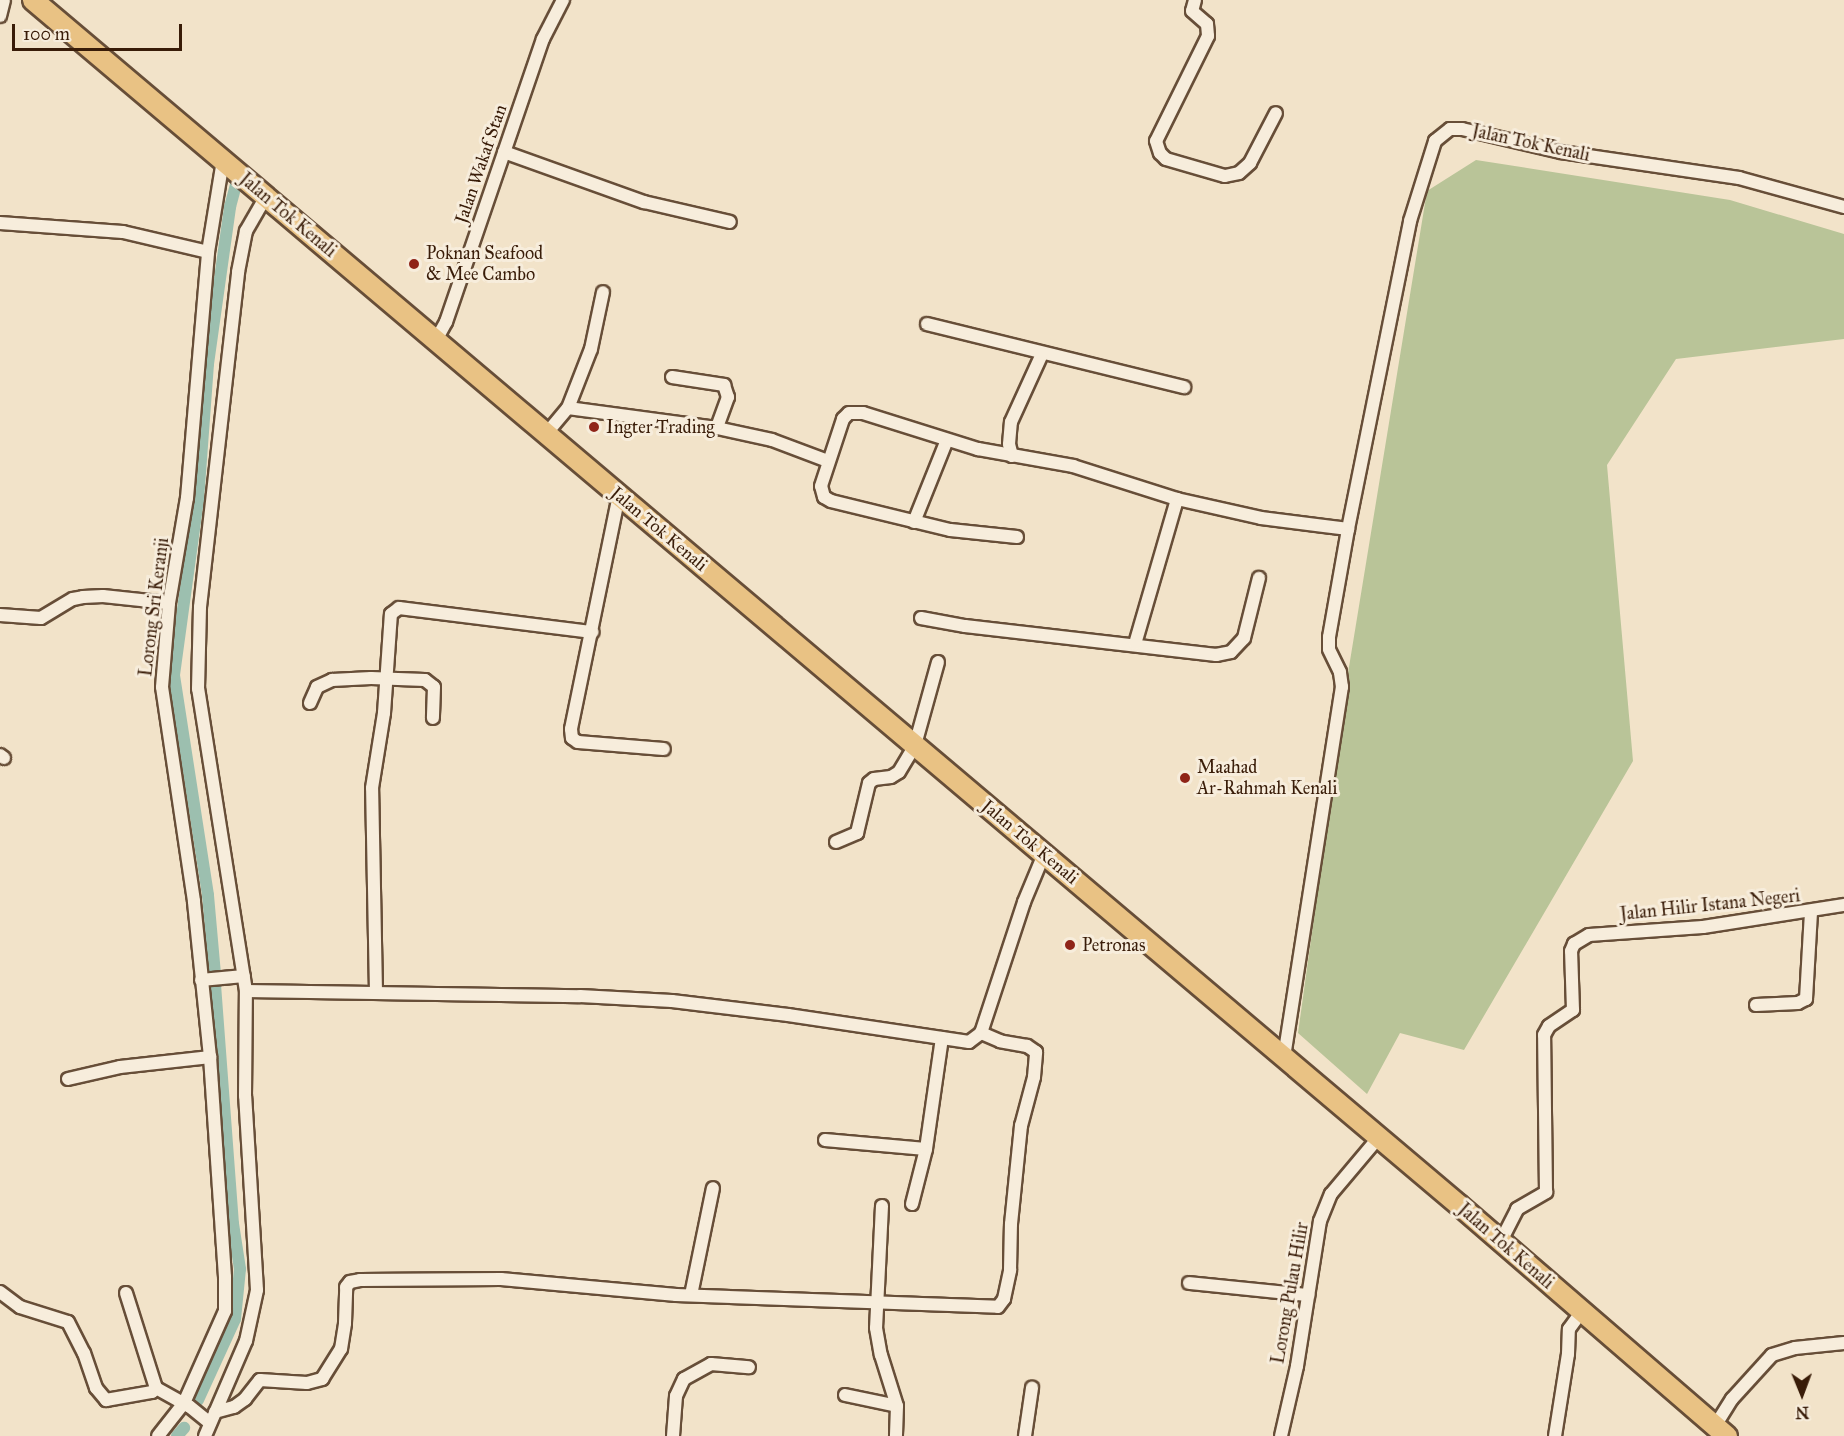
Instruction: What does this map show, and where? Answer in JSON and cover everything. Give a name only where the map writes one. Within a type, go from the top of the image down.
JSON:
[{"type":"main road","name":"Jalan Tok Kenali","points":[[33,0],[1379,1137],[1721,1431]]},
{"type":"street","points":[[0,16],[4,0]]},
{"type":"street","name":"Jalan Wakaf Stan","points":[[436,340],[446,322],[543,39],[562,0]]},
{"type":"street","points":[[1195,0],[1192,11],[1207,24],[1208,36],[1156,141],[1160,153],[1166,159],[1226,176],[1239,173],[1250,163],[1276,113]]},
{"type":"street","name":"Jalan Tok Kenali","points":[[1284,1057],[1342,687],[1340,672],[1329,649],[1348,529],[1410,221],[1435,141],[1450,129],[1462,129],[1561,152],[1739,178],[1844,207]]},
{"type":"street","points":[[504,152],[644,202],[730,222]]},
{"type":"street","name":"Lorong Sri Keranji","points":[[158,1436],[184,1404],[225,1311],[225,1277],[210,1057],[194,901],[162,687],[169,603],[187,498],[208,252],[223,160]]},
{"type":"street","points":[[205,1436],[246,1341],[257,1290],[245,1096],[246,991],[198,688],[200,607],[238,272],[246,231],[266,196]]},
{"type":"street","points":[[0,223],[123,232],[208,252]]},
{"type":"street","points":[[546,434],[568,408],[591,349],[603,292]]},
{"type":"street","points":[[927,324],[1184,387]]},
{"type":"street","points":[[1012,456],[1009,444],[1011,422],[1042,354]]},
{"type":"street","points":[[672,377],[724,385],[728,397],[717,428]]},
{"type":"street","points":[[568,408],[717,428],[772,440],[828,460]]},
{"type":"street","points":[[1017,537],[950,530],[824,497],[821,486],[843,419],[849,413],[864,413],[947,440],[1012,456],[1073,466],[1177,499],[1261,518],[1348,529]]},
{"type":"street","points":[[914,522],[947,440]]},
{"type":"street","points":[[619,495],[593,632],[571,729],[572,738],[578,742],[664,749]]},
{"type":"street","points":[[1135,644],[1177,499]]},
{"type":"street","points":[[921,618],[965,626],[1216,655],[1231,652],[1244,638],[1259,578]]},
{"type":"street","points":[[0,615],[41,618],[73,599],[83,597],[103,596],[169,603]]},
{"type":"street","points":[[376,992],[372,788],[384,713],[391,614],[399,608],[593,632]]},
{"type":"street","points":[[836,842],[852,837],[857,832],[869,783],[874,779],[891,777],[899,772],[915,745],[938,662]]},
{"type":"street","points":[[309,703],[316,687],[322,683],[386,678],[426,680],[432,684],[432,718]]},
{"type":"street","points":[[246,991],[580,996],[672,1001],[788,1015],[969,1042],[981,1033],[1024,902],[1044,854]]},
{"type":"street","name":"Jalan Hilir Istana Negeri","points":[[1501,1241],[1517,1209],[1546,1192],[1544,1035],[1549,1026],[1573,1010],[1571,951],[1580,939],[1590,935],[1714,926],[1844,906]]},
{"type":"street","points":[[1756,1005],[1798,1003],[1806,999],[1811,912]]},
{"type":"street","points":[[201,980],[244,976]]},
{"type":"street","points":[[126,1293],[156,1388],[212,1417],[245,1399],[260,1380],[300,1383],[322,1379],[341,1349],[345,1323],[346,1287],[350,1282],[415,1278],[501,1279],[691,1295],[998,1307],[1004,1299],[1010,1270],[1011,1224],[1022,1126],[1034,1077],[1036,1052],[1027,1046],[1000,1041],[981,1033]]},
{"type":"street","points":[[912,1204],[926,1149],[942,1038]]},
{"type":"street","points":[[68,1079],[120,1067],[210,1057]]},
{"type":"street","name":"Lorong Pulau Hilir","points":[[1281,1436],[1297,1366],[1320,1221],[1328,1201],[1379,1137]]},
{"type":"street","points":[[825,1140],[926,1149]]},
{"type":"street","points":[[691,1295],[713,1188]]},
{"type":"street","points":[[882,1206],[875,1302],[877,1341],[897,1406],[896,1436]]},
{"type":"street","points":[[1189,1283],[1308,1294]]},
{"type":"street","points":[[0,1292],[20,1307],[68,1322],[84,1353],[96,1388],[106,1400],[152,1392],[156,1388]]},
{"type":"street","points":[[1556,1436],[1568,1354],[1569,1329],[1582,1311]]},
{"type":"street","points":[[1721,1431],[1732,1399],[1773,1355],[1795,1348],[1844,1343]]},
{"type":"street","points":[[673,1436],[676,1396],[684,1379],[711,1364],[749,1367]]},
{"type":"street","points":[[1025,1436],[1032,1388]]},
{"type":"street","points":[[845,1395],[897,1406]]},
{"type":"green space","points":[[1476,160],[1730,200],[1844,234],[1844,339],[1676,359],[1607,465],[1633,761],[1464,1050],[1400,1033],[1367,1094],[1298,1033],[1349,667],[1427,191]]},
{"type":"waterway","points":[[215,974],[208,895],[174,675],[198,500],[208,364],[230,207],[236,185]]},
{"type":"waterway","points":[[198,1400],[235,1319],[240,1269],[233,1224],[215,984]]},
{"type":"waterway","points":[[177,1436],[184,1428]]},
{"type":"place","name":"Poknan Seafood & Mee Cambo","points":[[414,264]]},
{"type":"place","name":"Ingter Trading","points":[[594,427]]},
{"type":"place","name":"Maahad Ar-Rahmah Kenali","points":[[1185,778]]},
{"type":"place","name":"Petronas","points":[[1070,945]]}]
